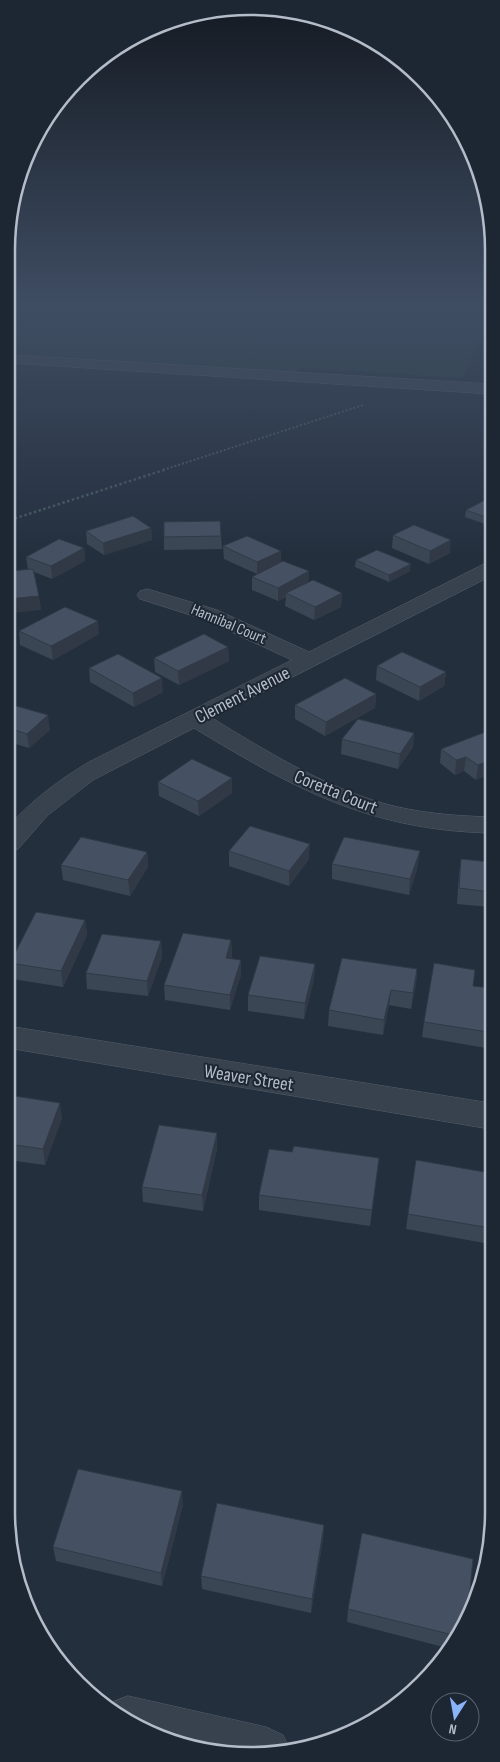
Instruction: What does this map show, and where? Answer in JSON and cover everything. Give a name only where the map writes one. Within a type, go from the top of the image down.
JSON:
[{"type":"street","name":"Clement Avenue","points":[[15,835],[23,824],[64,787],[98,767],[485,571]]},
{"type":"street","name":"Hannibal Court","points":[[147,595],[191,606],[251,630],[308,660]]},
{"type":"street","name":"Coretta Court","points":[[195,718],[271,763],[334,795],[385,812],[430,820],[485,825]]},
{"type":"street","name":"Weaver Street","points":[[15,1038],[485,1115]]},
{"type":"street","points":[[152,1726],[242,1746]]},
{"type":"path","points":[[15,518],[370,403]]},
{"type":"building","points":[[485,500],[485,517],[466,510]]},
{"type":"building","points":[[133,516],[151,528],[103,543],[86,531]]},
{"type":"building","points":[[220,521],[221,536],[164,537],[164,522]]},
{"type":"building","points":[[414,525],[451,540],[430,551],[393,535]]},
{"type":"building","points":[[247,536],[281,551],[257,562],[223,546]]},
{"type":"building","points":[[59,539],[84,548],[51,566],[26,557]]},
{"type":"building","points":[[377,550],[411,564],[389,575],[356,560]]},
{"type":"building","points":[[283,561],[309,571],[278,588],[252,577]]},
{"type":"building","points":[[33,569],[39,596],[15,598],[15,571]]},
{"type":"building","points":[[313,580],[342,593],[315,607],[286,593]]},
{"type":"building","points":[[65,607],[98,621],[51,646],[19,631]]},
{"type":"building","points":[[204,634],[228,647],[178,671],[154,658]]},
{"type":"building","points":[[402,652],[446,672],[420,687],[377,666]]},
{"type":"building","points":[[118,654],[162,678],[133,693],[89,668]]},
{"type":"building","points":[[345,678],[376,694],[326,722],[295,705]]},
{"type":"building","points":[[15,706],[48,715],[27,734],[15,730]]},
{"type":"building","points":[[358,719],[414,733],[400,754],[342,739]]},
{"type":"building","points":[[485,732],[485,762],[478,765],[466,757],[456,760],[441,749]]},
{"type":"building","points":[[192,759],[232,778],[198,801],[158,782]]},
{"type":"building","points":[[250,826],[310,844],[289,871],[229,851]]},
{"type":"building","points":[[81,837],[147,852],[128,880],[61,865]]},
{"type":"building","points":[[344,837],[420,851],[410,879],[332,864]]},
{"type":"building","points":[[461,859],[485,861],[485,891],[459,888]]},
{"type":"building","points":[[36,912],[85,920],[61,971],[15,964],[15,953]]},
{"type":"building","points":[[183,933],[231,940],[226,958],[241,960],[230,995],[164,985]]},
{"type":"building","points":[[102,934],[161,941],[147,981],[86,973]]},
{"type":"building","points":[[260,956],[315,964],[305,1003],[248,995]]},
{"type":"building","points":[[342,958],[417,969],[413,993],[391,990],[384,1020],[329,1010]]},
{"type":"building","points":[[434,963],[475,970],[473,986],[485,987],[485,1032],[424,1022]]},
{"type":"building","points":[[15,1096],[60,1103],[43,1149],[15,1145]]},
{"type":"building","points":[[159,1125],[217,1133],[202,1195],[142,1187]]},
{"type":"building","points":[[294,1146],[379,1158],[372,1210],[259,1195],[269,1149],[292,1152]]},
{"type":"building","points":[[416,1160],[485,1172],[485,1227],[408,1214]]},
{"type":"building","points":[[78,1469],[182,1491],[161,1573],[53,1547]]},
{"type":"building","points":[[217,1503],[324,1525],[312,1599],[201,1576]]},
{"type":"building","points":[[362,1533],[473,1559],[469,1597],[451,1634],[348,1609]]}]
